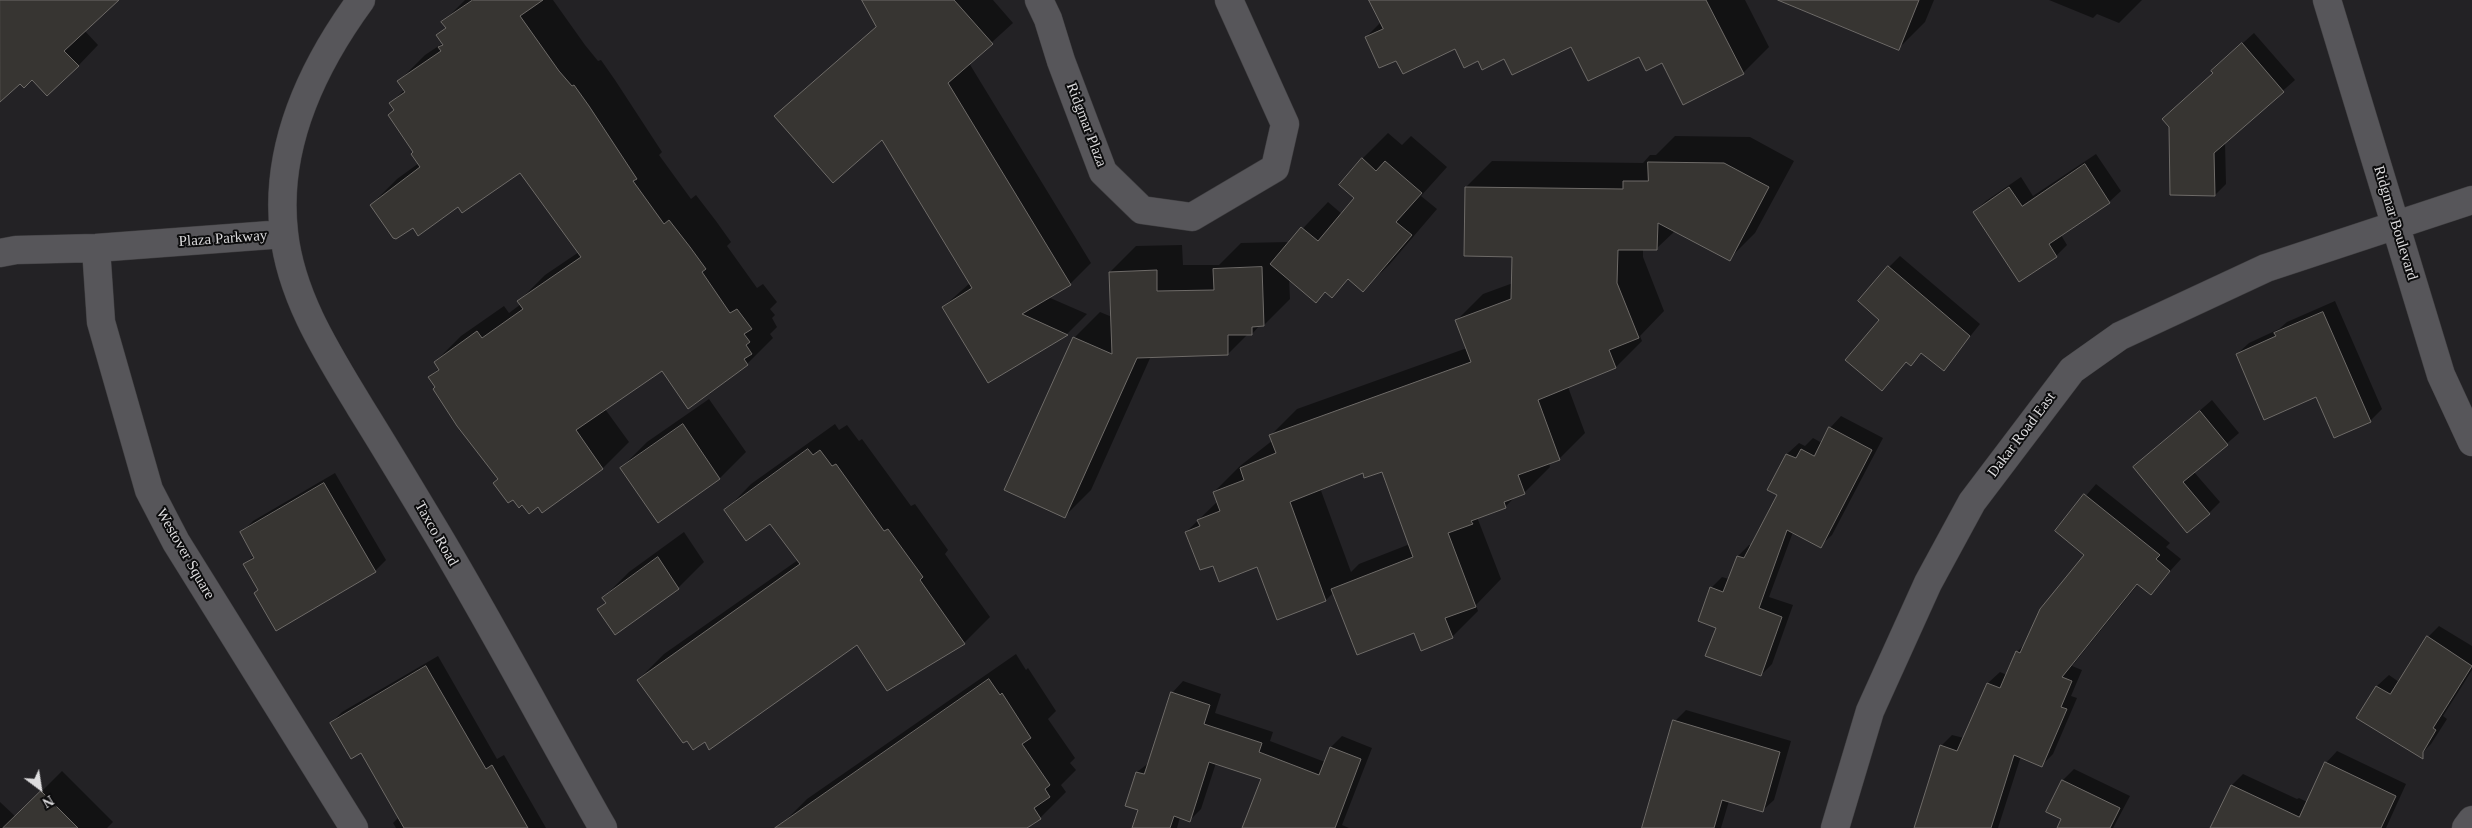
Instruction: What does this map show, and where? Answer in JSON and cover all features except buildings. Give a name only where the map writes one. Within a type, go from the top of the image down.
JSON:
[{"type":"street","name":"Plaza Parkway","points":[[0,253],[16,250],[96,248],[284,234],[282,202],[285,157],[313,78],[337,32],[361,0]]},
{"type":"street","name":"Ridgmar Plaza","points":[[1039,0],[1048,19],[1061,61],[1103,172],[1142,210],[1192,217],[1275,168],[1285,124],[1229,0]]},
{"type":"street","name":"Ridgmar Boulevard","points":[[2327,0],[2441,375],[2472,442]]},
{"type":"street","name":"Dakar Road East","points":[[1835,828],[1870,711],[1928,584],[1972,502],[2072,370],[2120,336],[2266,268],[2472,200]]},
{"type":"street","name":"Taxco Road","points":[[284,234],[298,292],[327,352],[435,529],[603,828]]},
{"type":"street","name":"Westover Square","points":[[96,248],[101,322],[149,490],[176,542],[354,828]]},
{"type":"street","points":[[2466,828],[2472,820]]}]
